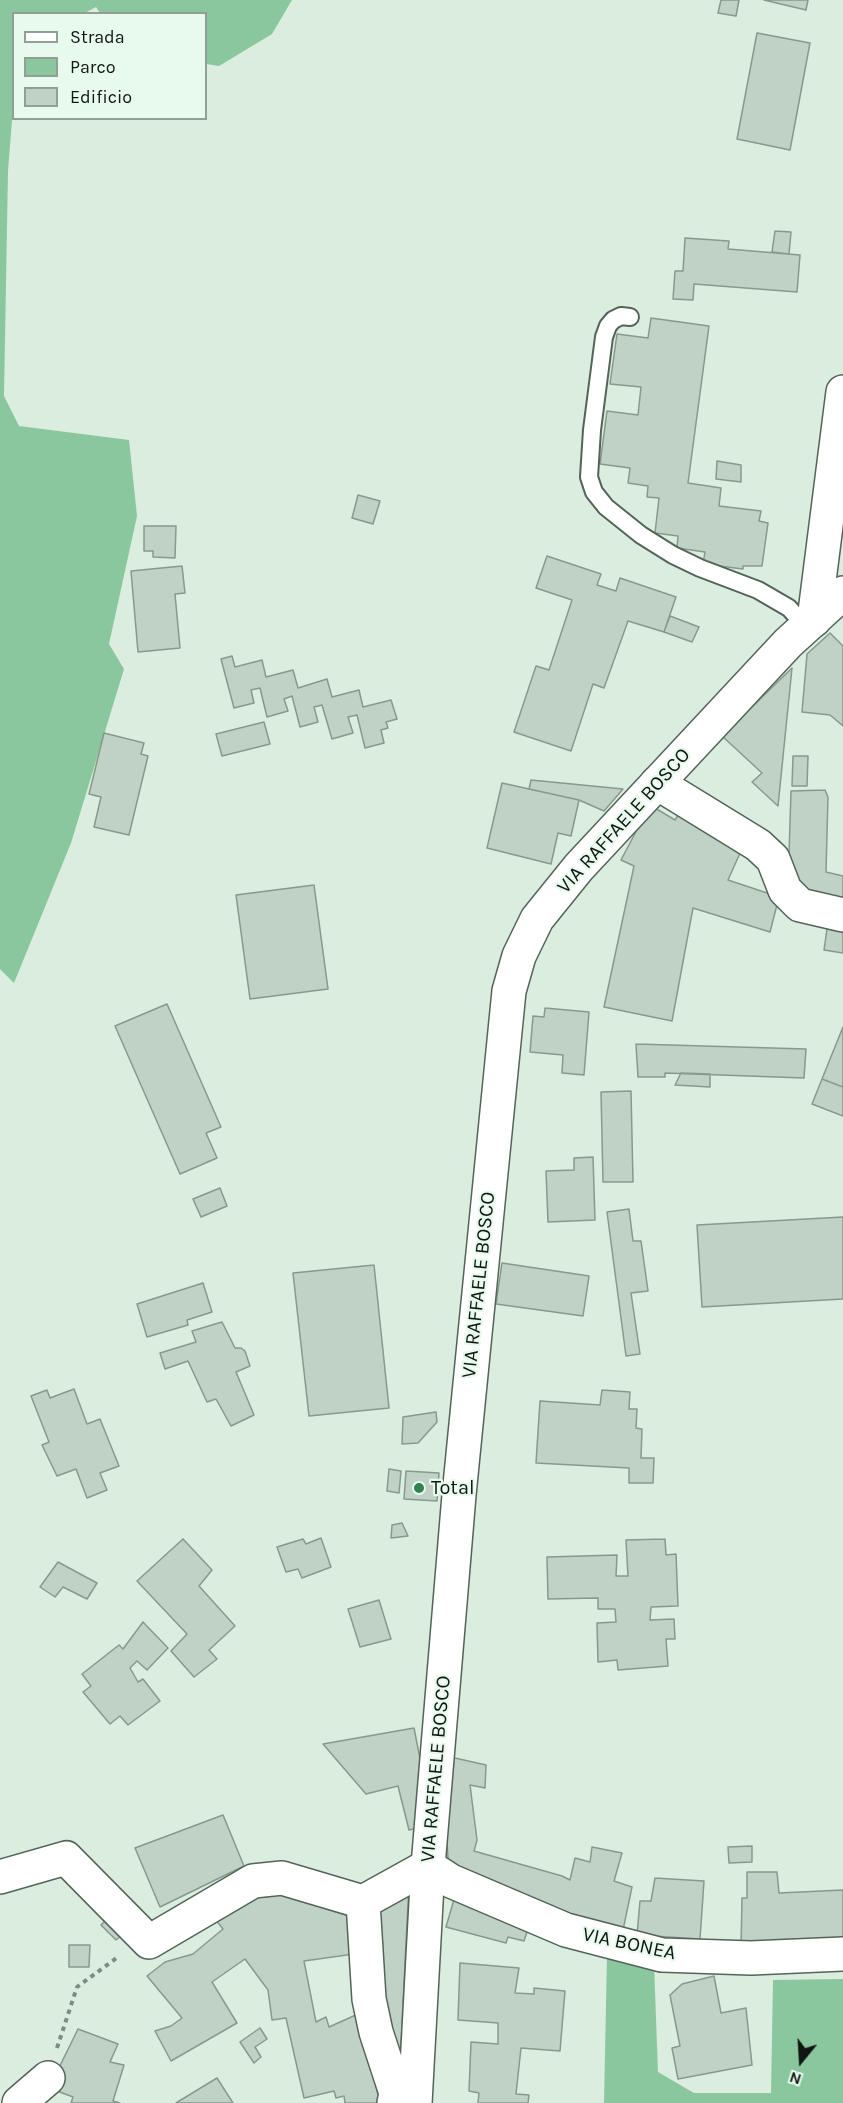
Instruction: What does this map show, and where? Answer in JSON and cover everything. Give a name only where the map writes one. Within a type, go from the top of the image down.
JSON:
[{"type":"street","points":[[810,624],[843,392]]},
{"type":"street","name":"VIA RAFFAELE BOSCO","points":[[415,2103],[428,1866],[459,1495],[509,991],[519,956],[537,919],[579,867],[788,644],[843,593]]},
{"type":"street","points":[[657,783],[758,845],[773,859],[785,890],[800,905],[843,915]]},
{"type":"street","points":[[0,1876],[66,1858],[149,1942],[254,1881],[282,1878],[363,1902],[428,1866]]},
{"type":"street","name":"VIA BONEA","points":[[428,1866],[451,1881],[566,1930],[662,1955],[751,1958],[843,1954]]},
{"type":"street","points":[[363,1902],[369,1999],[376,2032],[396,2093],[394,2103]]},
{"type":"street","points":[[19,2103],[48,2078]]},
{"type":"lane","points":[[630,317],[621,316],[613,320],[604,337],[592,430],[589,477],[594,492],[606,507],[665,550],[700,568],[758,590],[789,608],[810,624]]},
{"type":"path","points":[[48,2078],[77,1987],[127,1951],[149,1942]]},
{"type":"green space","points":[[0,0],[292,0],[272,34],[219,66],[207,64],[207,12],[99,12],[96,7],[87,12],[12,12],[12,120],[8,171],[4,396],[19,426],[129,440],[137,516],[109,644],[124,669],[71,843],[14,983],[0,969]]},
{"type":"green space","points":[[607,1955],[654,1964],[658,2072],[694,2093],[771,2093],[773,1980],[843,1979],[843,2103],[604,2103]]},
{"type":"building","points":[[721,0],[739,0],[736,16],[718,13]]},
{"type":"building","points":[[764,0],[808,0],[806,10]]},
{"type":"building","points":[[757,33],[810,43],[790,150],[737,139]]},
{"type":"building","points":[[775,231],[791,232],[789,254],[772,252]]},
{"type":"building","points":[[685,238],[729,241],[728,249],[800,255],[797,292],[694,284],[693,300],[673,299],[675,271],[683,271]]},
{"type":"building","points":[[651,318],[709,326],[688,483],[721,488],[719,506],[761,511],[759,521],[768,523],[762,566],[743,566],[743,569],[703,564],[705,552],[677,548],[678,536],[655,533],[659,498],[647,497],[648,486],[628,483],[630,468],[600,464],[607,411],[638,415],[641,387],[610,384],[617,334],[648,338]]},
{"type":"building","points":[[717,461],[741,465],[741,482],[716,479]]},
{"type":"building","points":[[358,495],[380,501],[373,524],[352,518]]},
{"type":"building","points":[[144,526],[176,526],[175,558],[153,557],[153,551],[144,551]]},
{"type":"building","points":[[547,556],[601,574],[597,585],[616,591],[620,578],[676,597],[664,632],[628,621],[604,688],[593,684],[571,751],[514,732],[536,666],[549,670],[572,600],[536,588]]},
{"type":"building","points":[[182,566],[185,593],[175,594],[180,648],[138,652],[131,571]]},
{"type":"building","points":[[670,616],[699,627],[692,642],[664,632]]},
{"type":"building","points":[[830,633],[843,646],[843,726],[830,715],[802,712],[807,654]]},
{"type":"building","points":[[232,656],[235,667],[262,660],[266,677],[293,670],[298,688],[327,679],[332,697],[359,690],[363,707],[391,700],[397,719],[386,722],[388,728],[381,730],[384,743],[365,748],[357,715],[348,717],[353,733],[332,739],[322,705],[314,707],[318,722],[300,727],[292,696],[284,699],[288,711],[267,717],[260,688],[251,690],[254,703],[234,708],[221,659]]},
{"type":"building","points":[[792,668],[778,806],[752,782],[762,773],[722,736]]},
{"type":"building","points":[[264,722],[270,744],[222,756],[216,734]]},
{"type":"building","points":[[104,733],[144,743],[141,754],[148,756],[129,835],[94,827],[101,797],[89,794]]},
{"type":"building","points":[[793,756],[808,756],[807,786],[792,786]]},
{"type":"building","points":[[531,780],[623,789],[604,811],[579,800],[529,789]]},
{"type":"building","points":[[502,783],[579,800],[571,836],[558,833],[551,864],[487,848]]},
{"type":"building","points":[[825,790],[828,797],[826,872],[843,876],[843,905],[788,886],[791,791]]},
{"type":"building","points":[[650,805],[675,820],[682,809],[741,851],[728,880],[779,897],[770,932],[693,908],[672,1021],[604,1007],[634,866],[621,860]]},
{"type":"building","points":[[314,885],[328,989],[250,999],[236,895]]},
{"type":"building","points":[[828,922],[843,924],[843,953],[824,950]]},
{"type":"building","points":[[167,1004],[221,1127],[206,1133],[217,1158],[180,1174],[115,1026]]},
{"type":"building","points":[[545,1008],[589,1012],[584,1075],[562,1073],[563,1055],[530,1052],[533,1016],[544,1017]]},
{"type":"building","points":[[843,1027],[843,1087],[822,1079]]},
{"type":"building","points":[[636,1044],[806,1049],[804,1078],[665,1073],[665,1077],[638,1077]]},
{"type":"building","points":[[681,1073],[710,1074],[710,1087],[675,1085]]},
{"type":"building","points":[[822,1079],[843,1087],[843,1116],[812,1104]]},
{"type":"building","points":[[631,1091],[633,1182],[603,1182],[601,1092]]},
{"type":"building","points":[[593,1157],[595,1220],[548,1222],[546,1171],[574,1170],[574,1158]]},
{"type":"building","points":[[220,1188],[227,1206],[201,1217],[193,1199]]},
{"type":"building","points":[[629,1209],[633,1241],[641,1241],[648,1291],[631,1293],[640,1354],[626,1356],[607,1212]]},
{"type":"building","points":[[843,1217],[843,1299],[702,1307],[697,1225]]},
{"type":"building","points":[[502,1263],[589,1276],[583,1316],[496,1304]]},
{"type":"building","points":[[374,1265],[389,1408],[309,1416],[293,1273]]},
{"type":"building","points":[[203,1283],[212,1312],[187,1320],[188,1325],[147,1337],[137,1304]]},
{"type":"building","points":[[222,1322],[235,1348],[245,1351],[250,1366],[236,1372],[254,1415],[231,1426],[216,1399],[207,1402],[188,1361],[165,1369],[160,1353],[196,1342],[192,1331]]},
{"type":"building","points":[[74,1389],[87,1424],[100,1419],[119,1466],[100,1473],[107,1490],[87,1498],[76,1469],[57,1476],[42,1445],[49,1442],[31,1396],[47,1390],[50,1398]]},
{"type":"building","points":[[602,1390],[630,1392],[629,1409],[637,1409],[636,1428],[642,1429],[641,1458],[654,1458],[653,1483],[629,1483],[629,1468],[536,1463],[540,1401],[600,1405]]},
{"type":"building","points":[[436,1412],[437,1422],[418,1443],[402,1444],[403,1417]]},
{"type":"building","points":[[389,1469],[401,1471],[399,1493],[387,1491]]},
{"type":"building","points":[[406,1471],[439,1473],[437,1501],[404,1499]]},
{"type":"building","points":[[402,1523],[408,1536],[391,1538],[392,1525]]},
{"type":"building","points":[[321,1538],[331,1567],[302,1578],[298,1569],[286,1572],[277,1547],[303,1539],[306,1544]]},
{"type":"building","points":[[183,1539],[212,1570],[199,1586],[235,1626],[209,1650],[217,1659],[194,1677],[171,1651],[187,1634],[137,1581]]},
{"type":"building","points":[[665,1539],[666,1555],[676,1554],[678,1606],[651,1607],[650,1620],[674,1619],[675,1639],[666,1639],[668,1666],[618,1670],[617,1660],[598,1662],[597,1623],[616,1622],[615,1609],[598,1609],[598,1598],[548,1599],[547,1557],[617,1555],[616,1576],[628,1576],[626,1540]]},
{"type":"building","points":[[58,1562],[97,1583],[87,1599],[63,1587],[55,1597],[40,1587]]},
{"type":"building","points":[[379,1600],[391,1639],[360,1647],[348,1609]]},
{"type":"building","points":[[143,1622],[168,1648],[147,1670],[137,1661],[130,1668],[138,1682],[143,1679],[160,1701],[128,1725],[120,1716],[110,1724],[83,1692],[91,1686],[82,1674],[119,1645],[123,1649]]},
{"type":"building","points":[[414,1728],[424,1779],[418,1828],[409,1830],[398,1786],[366,1794],[323,1744]]},
{"type":"building","points":[[446,1756],[486,1765],[485,1788],[470,1785],[477,1840],[474,1851],[570,1880],[575,1858],[590,1862],[592,1847],[622,1853],[614,1881],[632,1887],[622,1935],[449,1872],[443,1786]]},
{"type":"building","points":[[223,1815],[244,1866],[160,1907],[135,1848]]},
{"type":"building","points":[[752,1846],[752,1862],[729,1863],[728,1847]]},
{"type":"building","points":[[747,1872],[777,1872],[779,1893],[843,1890],[843,1945],[741,1949],[742,1898],[747,1898]]},
{"type":"building","points":[[655,1878],[704,1881],[700,1939],[637,1935],[640,1901],[651,1901]]},
{"type":"building","points":[[409,1883],[400,2065],[376,1987],[374,1918],[382,1897]]},
{"type":"building","points":[[260,1887],[352,1917],[354,1954],[304,1961],[316,2022],[326,2017],[329,2027],[358,2014],[380,2103],[345,2103],[344,2096],[336,2098],[334,2091],[304,2098],[286,2018],[272,2020],[268,1990],[245,1959],[212,1982],[237,2023],[171,2061],[155,2031],[171,2026],[182,2018],[147,1976],[165,1962],[193,1954],[223,1929],[215,1919]]},
{"type":"building","points":[[455,1896],[529,1926],[524,1941],[508,1937],[506,1943],[446,1927]]},
{"type":"building","points":[[115,1911],[131,1928],[116,1940],[101,1925]]},
{"type":"building","points":[[69,1945],[90,1945],[89,1967],[69,1967]]},
{"type":"building","points":[[460,1963],[519,1968],[515,1993],[534,1994],[534,1988],[565,1991],[560,2051],[521,2048],[516,2094],[529,2095],[528,2103],[478,2103],[479,2093],[469,2091],[471,2042],[498,2044],[498,2023],[458,2020]]},
{"type":"building","points":[[714,1976],[721,2013],[746,2008],[752,2065],[678,2079],[672,2048],[680,2046],[670,1995],[682,1984]]},
{"type":"building","points":[[260,2028],[267,2039],[255,2047],[261,2057],[254,2063],[240,2042]]},
{"type":"building","points":[[78,2029],[118,2044],[110,2062],[124,2065],[113,2101],[120,2103],[71,2103],[73,2097],[49,2088]]},
{"type":"building","points":[[217,2078],[233,2103],[176,2103]]},
{"type":"place","name":"Total","points":[[419,1488]]}]
